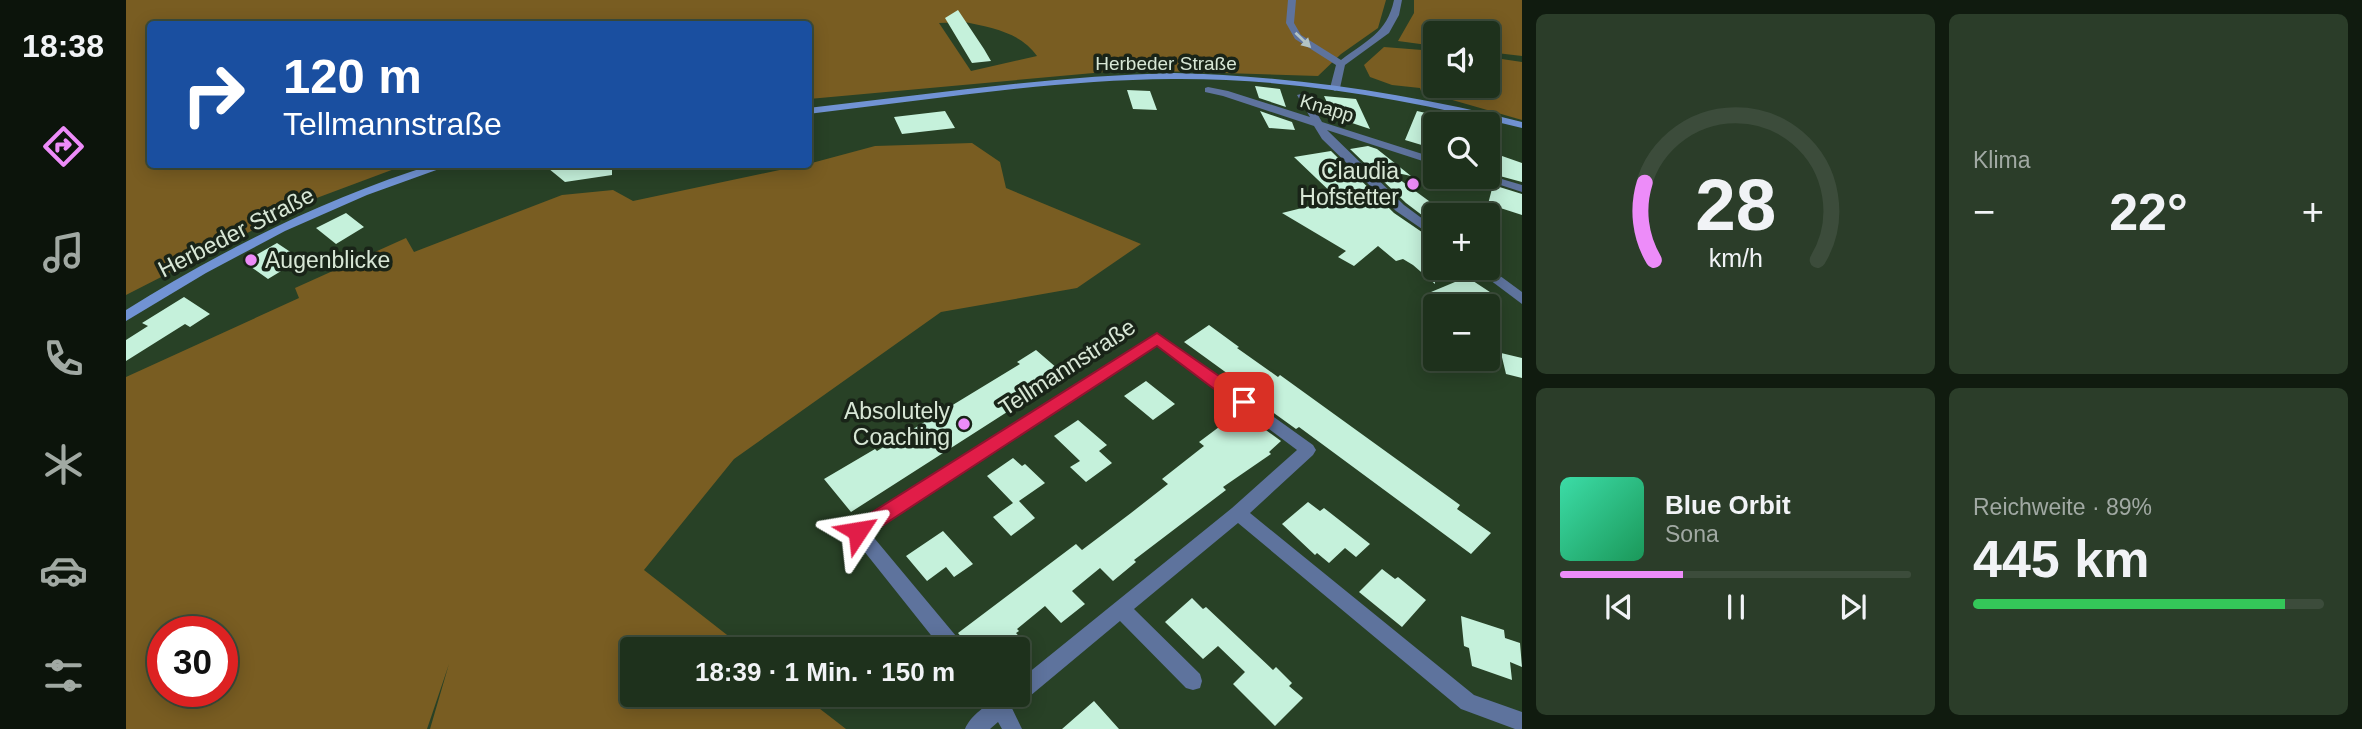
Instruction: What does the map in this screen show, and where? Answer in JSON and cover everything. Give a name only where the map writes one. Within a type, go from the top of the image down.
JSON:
[{"type":"main road","name":"Herbeder Straße","points":[[812,111],[1126,77],[1222,78],[1335,88],[1427,103],[1522,125]]},
{"type":"main road","name":"Herbeder Straße","points":[[126,316],[210,267],[344,200],[436,168]]},
{"type":"street","points":[[1292,0],[1290,23],[1298,37],[1340,64]]},
{"type":"street","points":[[1335,88],[1340,64],[1386,31],[1395,15],[1398,0]]},
{"type":"street","name":"Knapp","points":[[1208,90],[1423,158]]},
{"type":"street","points":[[1302,95],[1325,137],[1400,208],[1423,225]]},
{"type":"street","points":[[1500,182],[1522,189]]},
{"type":"street","points":[[1496,280],[1522,299]]},
{"type":"street","name":"Tellmannstraße","points":[[944,637],[858,531],[1157,338],[1308,450],[1238,513],[1122,610],[1030,680]]},
{"type":"street","points":[[1238,513],[1468,702],[1522,722]]},
{"type":"street","points":[[1122,610],[1193,681]]},
{"type":"street","name":"Tellmannstraße","points":[[975,729],[997,707]]},
{"type":"street","points":[[1008,707],[1012,729]]},
{"type":"shaded area","points":[[126,0],[1386,0],[1378,28],[1341,54],[1318,76],[1127,70],[812,99],[812,21],[147,21],[147,168],[397,168],[314,199],[126,295]],"holes":[[[965,22],[995,29],[1022,41],[1037,56],[971,71],[939,23]]]},
{"type":"shaded area","points":[[1414,0],[1522,0],[1522,56],[1500,53],[1500,21],[1423,21],[1423,44],[1398,41],[1414,13]]},
{"type":"shaded area","points":[[1384,47],[1423,50],[1423,92],[1420,88],[1392,85],[1370,77],[1364,65]]},
{"type":"shaded area","points":[[1500,59],[1522,62],[1522,120],[1445,98],[1500,98]]},
{"type":"shaded area","points":[[972,143],[1000,162],[1006,188],[1141,244],[1077,288],[941,312],[734,459],[644,570],[730,637],[620,637],[620,707],[818,707],[846,729],[430,729],[449,664],[427,729],[126,729],[126,377],[299,298],[295,288],[406,238],[414,252],[562,195],[613,190],[633,201],[789,168],[812,168],[812,163],[875,146]]},
{"type":"building","points":[[958,10],[991,61],[972,63],[945,18]]},
{"type":"building","points":[[1255,86],[1280,89],[1286,107],[1259,98]]},
{"type":"building","points":[[1127,90],[1150,91],[1157,110],[1133,109]]},
{"type":"building","points":[[1324,96],[1356,99],[1370,129],[1334,117]]},
{"type":"building","points":[[945,111],[955,128],[902,134],[894,117]]},
{"type":"building","points":[[1260,111],[1292,122],[1295,130],[1269,128]]},
{"type":"building","points":[[1417,111],[1423,112],[1423,145],[1405,140]]},
{"type":"building","points":[[1368,146],[1377,149],[1411,176],[1388,171],[1432,203],[1423,203],[1423,216],[1406,203],[1350,149]]},
{"type":"building","points":[[1331,151],[1394,213],[1423,233],[1423,274],[1403,259],[1396,261],[1378,246],[1354,266],[1338,257],[1346,251],[1282,213],[1338,199],[1294,157]]},
{"type":"building","points":[[1502,156],[1522,163],[1522,182],[1500,176]]},
{"type":"building","points":[[548,168],[612,168],[612,175],[565,182]]},
{"type":"building","points":[[1500,187],[1522,194],[1522,215],[1500,208],[1500,203],[1488,203],[1492,189]]},
{"type":"building","points":[[346,213],[364,227],[336,244],[316,228]]},
{"type":"building","points":[[277,243],[301,259],[268,279],[244,262]]},
{"type":"building","points":[[1460,280],[1472,280],[1493,294],[1434,294],[1431,292]]},
{"type":"building","points":[[184,297],[210,314],[190,327],[185,324],[126,361],[126,340],[148,326],[142,323]]},
{"type":"building","points":[[1209,325],[1239,347],[1237,348],[1278,377],[1280,375],[1460,505],[1457,509],[1491,533],[1471,554],[1299,427],[1296,429],[1260,403],[1264,400],[1184,342]]},
{"type":"building","points":[[1036,350],[1065,375],[851,512],[824,479],[875,449],[877,451],[1020,364],[1017,362]]},
{"type":"building","points":[[1501,353],[1522,358],[1522,378],[1506,374]]},
{"type":"building","points":[[1146,381],[1175,404],[1153,420],[1124,396]]},
{"type":"building","points":[[1245,415],[1281,441],[1269,452],[1271,454],[1223,487],[1226,490],[1134,560],[1136,562],[1113,581],[1100,568],[1072,591],[1085,604],[1061,623],[1045,606],[1017,629],[1019,631],[1016,633],[1020,637],[961,637],[958,633],[1076,544],[1082,550],[1131,513],[1168,484],[1162,479],[1204,446],[1199,442],[1227,421],[1232,425]]},
{"type":"building","points":[[1078,420],[1107,445],[1099,451],[1112,463],[1086,482],[1070,467],[1080,461],[1054,436]]},
{"type":"building","points":[[1013,458],[1022,466],[1025,464],[1045,483],[1019,501],[1035,518],[1011,536],[993,517],[1013,503],[987,476]]},
{"type":"building","points":[[1308,502],[1320,511],[1324,508],[1370,544],[1356,557],[1345,548],[1329,563],[1317,553],[1315,555],[1282,524]]},
{"type":"building","points":[[943,531],[973,564],[954,577],[946,567],[927,581],[906,556]]},
{"type":"building","points":[[1382,569],[1395,579],[1398,577],[1426,600],[1402,627],[1359,592]]},
{"type":"building","points":[[1192,598],[1203,609],[1206,607],[1273,670],[1276,667],[1292,683],[1289,686],[1303,698],[1275,726],[1233,684],[1245,672],[1218,646],[1203,659],[1165,622]]},
{"type":"building","points":[[1461,616],[1504,630],[1505,638],[1520,643],[1522,667],[1510,662],[1512,680],[1472,666],[1469,648],[1464,646]]},
{"type":"building","points":[[1094,701],[1119,729],[1062,729]]},
{"type":"place","name":"Claudia Hofstetter","points":[[1413,184]]},
{"type":"place","name":"Augenblicke","points":[[251,260]]},
{"type":"place","name":"Absolutely Coaching","points":[[964,424]]},
{"type":"route","points":[[858,531],[1157,338],[1244,402]]}]
